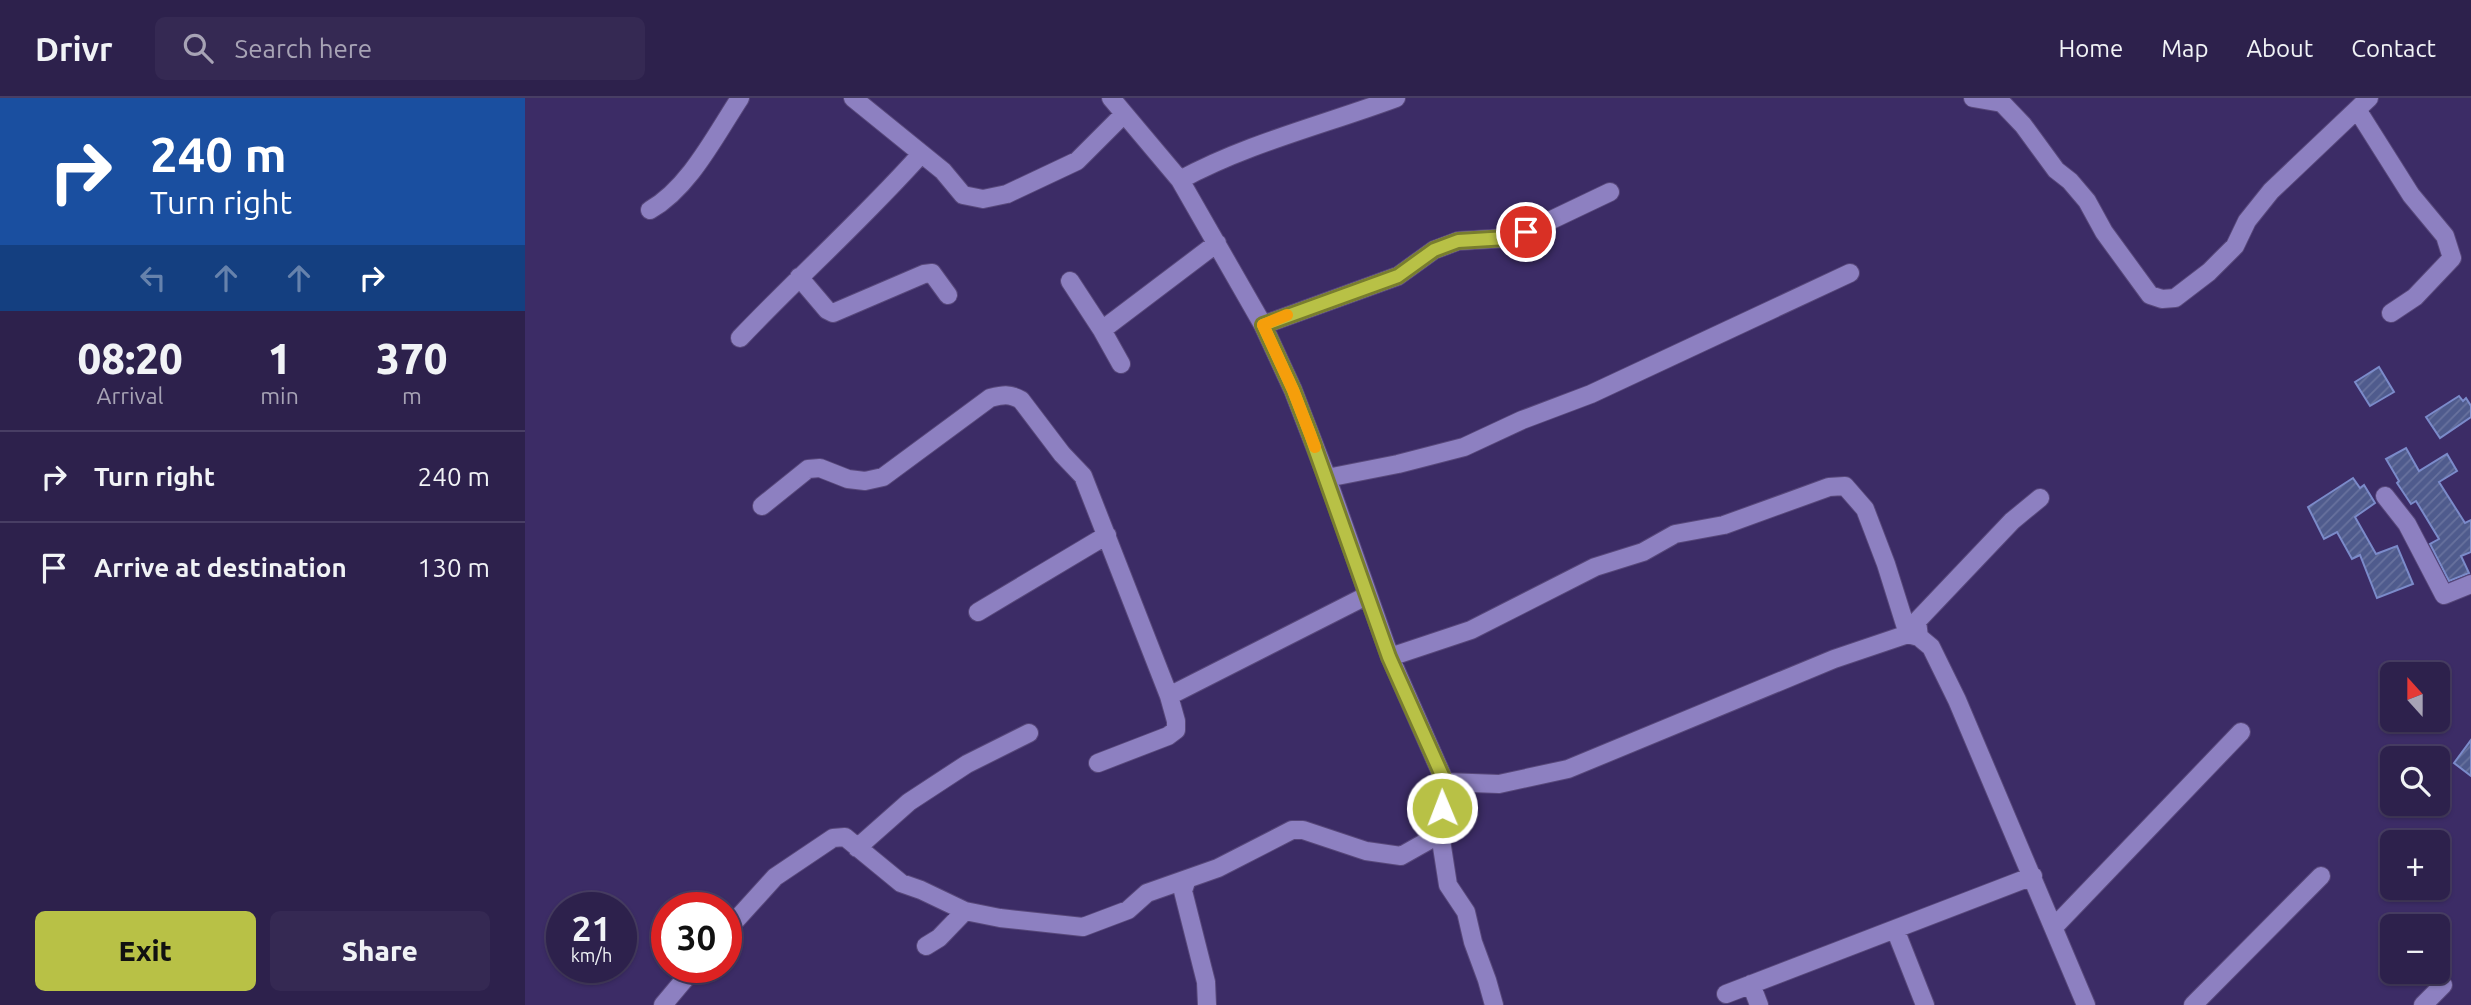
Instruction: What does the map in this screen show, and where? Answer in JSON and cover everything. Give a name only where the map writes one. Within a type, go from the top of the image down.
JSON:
[{"type":"street","points":[[650,210],[664,202],[685,181],[740,98]]},
{"type":"street","points":[[853,98],[943,171],[963,195],[983,199],[1007,194],[1077,161],[1124,114]]},
{"type":"street","points":[[1111,98],[1180,180],[1263,325],[1293,390],[1327,478],[1389,657],[1445,782],[1440,834],[1448,885],[1466,912],[1494,1005]]},
{"type":"street","points":[[1180,180],[1233,155],[1314,124],[1396,98]]},
{"type":"street","points":[[1973,98],[2002,103],[2023,125],[2056,170],[2070,181],[2087,201],[2104,232],[2150,295],[2161,299],[2175,298],[2209,272],[2235,246],[2247,221],[2271,191],[2363,104],[2411,195],[2445,236],[2452,258],[2415,297],[2391,313]]},
{"type":"street","points":[[740,338],[894,184],[921,153]]},
{"type":"street","points":[[1263,325],[1398,276],[1434,250],[1458,241],[1507,238],[1526,232],[1610,192]]},
{"type":"street","points":[[1102,330],[1217,243]]},
{"type":"street","points":[[799,277],[827,310],[833,313],[924,274],[932,273],[948,295]]},
{"type":"street","points":[[1327,478],[1464,447],[1522,420],[1591,394],[1850,273]]},
{"type":"street","points":[[1070,281],[1121,365]]},
{"type":"street","points":[[762,506],[808,469],[820,468],[848,479],[865,481],[883,477],[990,398],[1012,395],[1021,400],[1062,454],[1083,476],[1176,720],[1176,730],[1168,736],[1098,763]]},
{"type":"street","points":[[1389,657],[1420,649],[1471,629],[1595,568],[1643,552],[1675,534],[1724,525],[1820,490],[1845,486],[1865,509],[1913,635],[1931,647],[1958,700],[2086,1005]]},
{"type":"street","points":[[2385,496],[2407,524],[2444,596],[2471,584]]},
{"type":"street","points":[[1913,635],[1917,621],[2012,521],[2040,498]]},
{"type":"street","points":[[978,612],[1107,535]]},
{"type":"street","points":[[1169,696],[1368,596]]},
{"type":"street","points":[[1445,782],[1499,784],[1568,769],[1834,659],[1913,635]]},
{"type":"street","points":[[2054,927],[2241,732]]},
{"type":"street","points":[[857,848],[909,802],[967,764],[1030,733]]},
{"type":"street","points":[[742,913],[775,877],[833,838],[845,837],[901,883],[965,911],[1000,918],[1083,927],[1128,910],[1147,893],[1218,867],[1292,830],[1303,830],[1366,851],[1401,856],[1440,834]]},
{"type":"street","points":[[1726,994],[2033,876]]},
{"type":"street","points":[[2193,1005],[2321,876]]},
{"type":"street","points":[[1187,880],[1184,891],[1206,982],[1207,1005]]},
{"type":"street","points":[[926,946],[939,938],[965,911]]},
{"type":"street","points":[[1895,929],[1925,1005]]},
{"type":"street","points":[[663,1005],[681,983]]},
{"type":"street","points":[[1751,984],[1759,1005]]},
{"type":"street","points":[[2423,1005],[2442,985]]},
{"type":"building","points":[[2379,367],[2394,392],[2370,406],[2355,382]]},
{"type":"building","points":[[2459,396],[2463,401],[2466,398],[2471,406],[2471,417],[2440,438],[2426,417]]},
{"type":"building","points":[[2406,448],[2419,471],[2447,454],[2457,471],[2439,482],[2465,523],[2471,520],[2471,552],[2461,556],[2469,573],[2449,581],[2430,544],[2439,539],[2416,501],[2411,504],[2397,483],[2399,481],[2386,459]]},
{"type":"building","points":[[2353,478],[2360,488],[2364,485],[2375,503],[2355,517],[2376,554],[2397,546],[2413,584],[2377,598],[2360,555],[2352,559],[2337,532],[2324,539],[2308,507]]},
{"type":"building","points":[[2471,740],[2471,776],[2454,763]]},
{"type":"slow traffic","points":[[1287,315],[1263,325],[1293,390],[1315,447]]},
{"type":"route","points":[[1442,808],[1445,782],[1389,657],[1327,478],[1293,390],[1263,325],[1398,276],[1434,250],[1458,241],[1507,238],[1526,232]]}]
